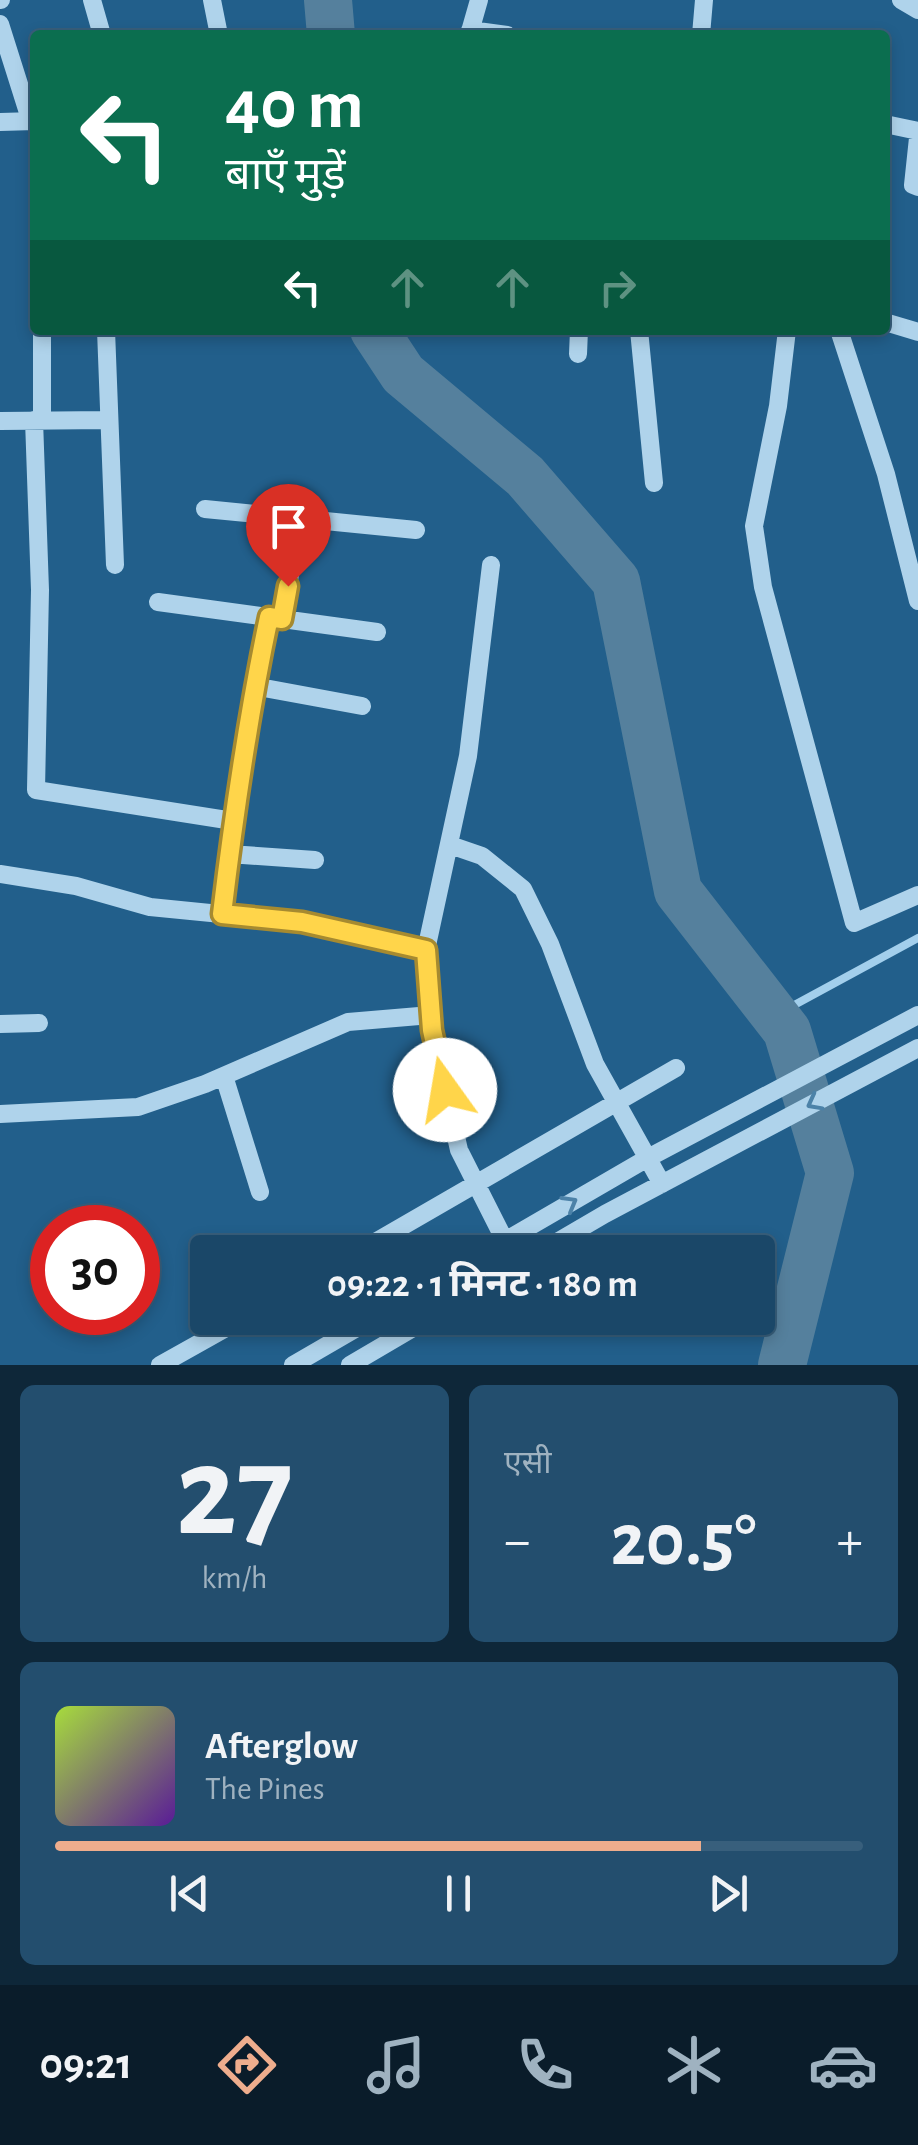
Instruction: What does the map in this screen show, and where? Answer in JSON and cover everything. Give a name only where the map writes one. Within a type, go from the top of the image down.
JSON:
[{"type":"street","points":[[92,0],[101,30]]},
{"type":"street","points":[[212,0],[217,30]]},
{"type":"street","points":[[471,30],[479,0]]},
{"type":"street","points":[[701,30],[704,0]]},
{"type":"street","points":[[901,0],[918,10]]},
{"type":"street","points":[[0,24],[30,113]]},
{"type":"street","points":[[0,122],[30,122]]},
{"type":"street","points":[[890,126],[918,135],[914,185],[918,187]]},
{"type":"street","points":[[890,324],[918,332]]},
{"type":"street","points":[[42,335],[36,790],[233,821]]},
{"type":"street","points":[[106,335],[115,565]]},
{"type":"street","points":[[578,354],[579,335]]},
{"type":"street","points":[[639,335],[654,483]]},
{"type":"street","points":[[786,335],[778,406],[754,526],[763,587],[854,922],[918,894]]},
{"type":"street","points":[[841,335],[886,474],[918,601]]},
{"type":"street","points":[[0,421],[108,420]]},
{"type":"street","points":[[205,509],[416,530]]},
{"type":"street","points":[[222,914],[254,686],[276,618],[300,518]]},
{"type":"street","points":[[491,565],[468,756],[426,950],[430,1015],[459,1150],[503,1235]]},
{"type":"street","points":[[158,602],[377,632]]},
{"type":"street","points":[[254,686],[362,706]]},
{"type":"street","points":[[450,845],[482,856],[522,889],[550,944],[595,1064],[662,1184]]},
{"type":"street","points":[[229,854],[315,860]]},
{"type":"street","points":[[0,874],[76,886],[150,907],[302,922],[426,950]]},
{"type":"street","points":[[0,1114],[138,1107],[224,1076],[348,1022],[430,1015]]},
{"type":"street","points":[[516,1235],[646,1159],[918,1015]]},
{"type":"street","points":[[0,1024],[39,1023]]},
{"type":"street","points":[[570,1235],[918,1048]]},
{"type":"street","points":[[389,1235],[676,1068]]},
{"type":"street","points":[[224,1076],[260,1192]]},
{"type":"street","points":[[160,1365],[214,1335]]},
{"type":"street","points":[[293,1365],[345,1335]]},
{"type":"street","points":[[350,1365],[401,1335]]},
{"type":"waterway","points":[[328,0],[331,30]]},
{"type":"waterway","points":[[377,335],[403,374],[525,476],[616,581],[678,891],[787,1031],[830,1173],[782,1365]]},
{"type":"waterway","points":[[774,1016],[918,938]]},
{"type":"route","points":[[288,586],[282,619],[269,617],[254,686],[222,914],[302,922],[426,950],[432,1030],[445,1090]]}]
